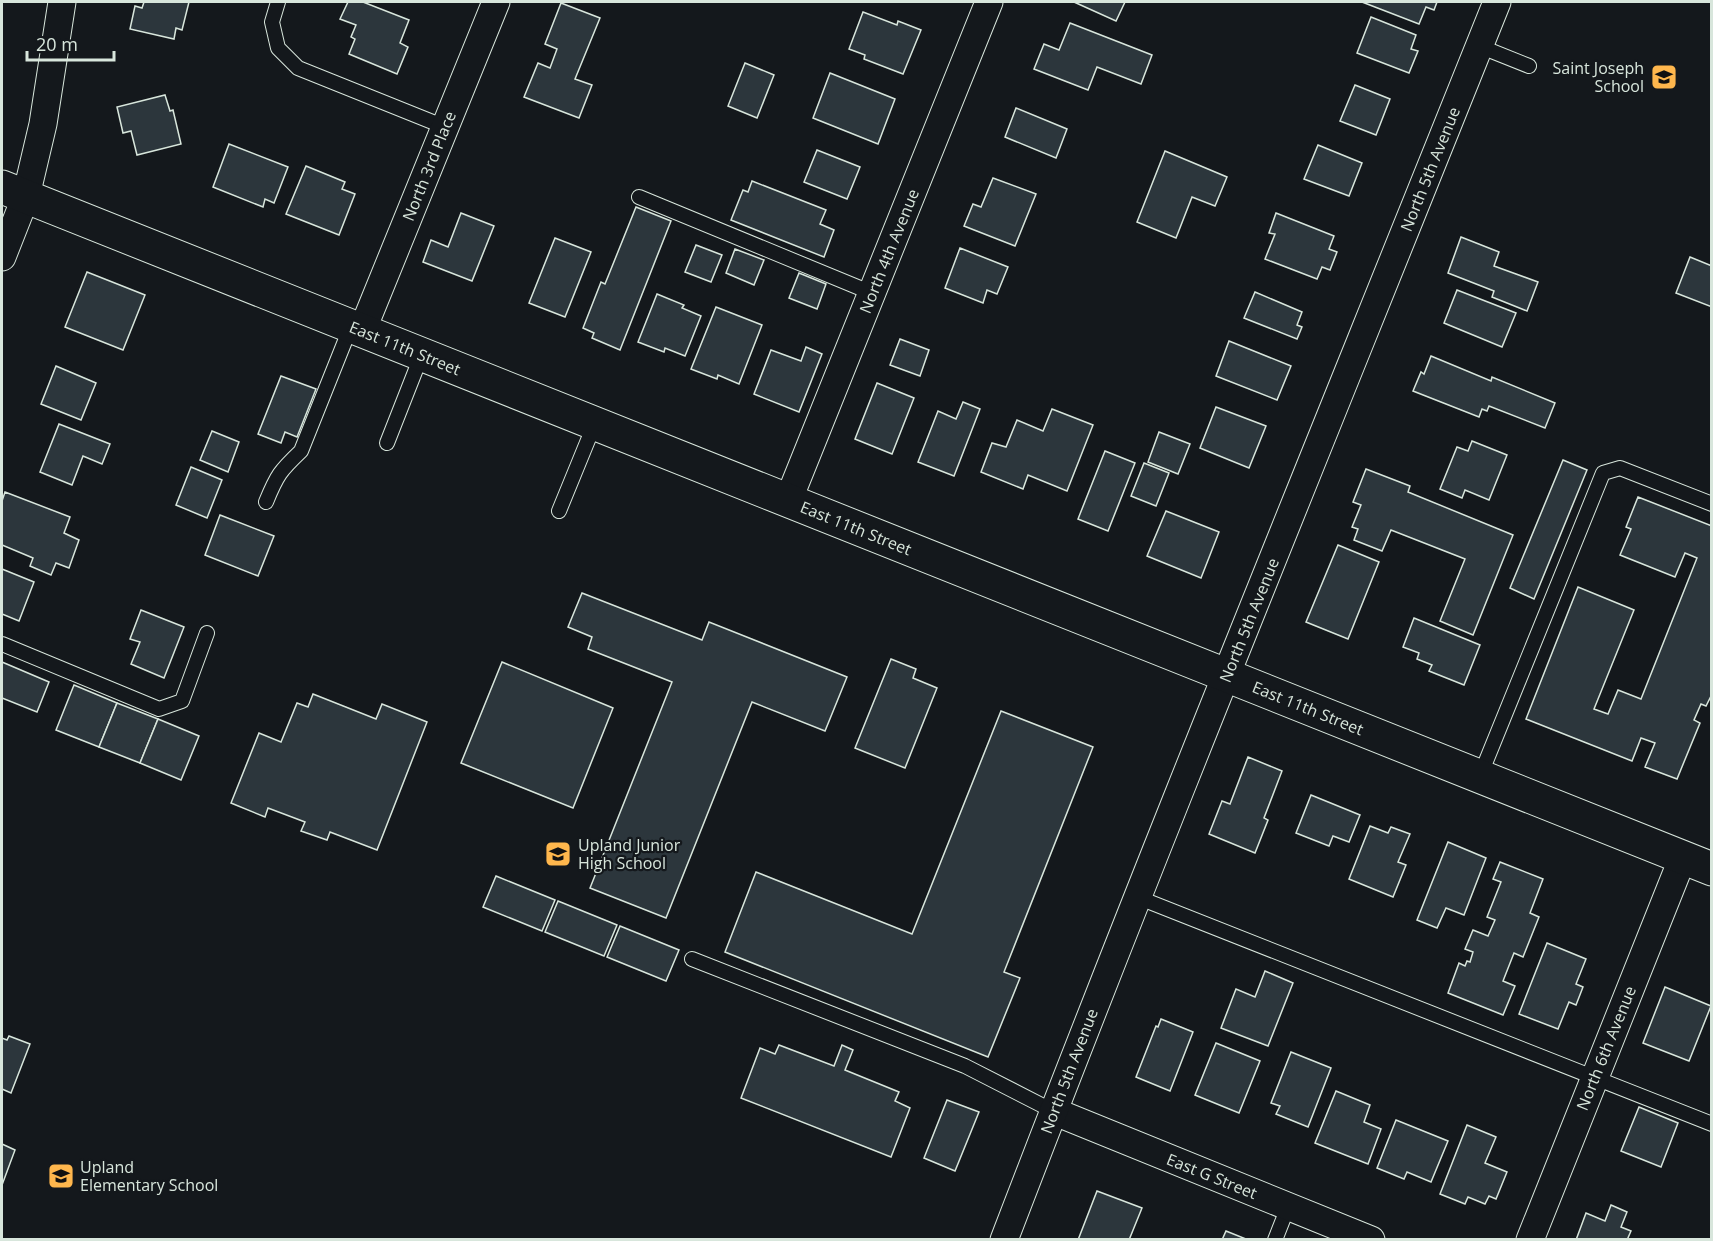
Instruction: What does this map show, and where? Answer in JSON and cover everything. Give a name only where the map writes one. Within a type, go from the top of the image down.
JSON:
[{"type":"street","points":[[2,257],[14,191],[43,124],[62,2]]},
{"type":"street","name":"North 3rd Place","points":[[357,328],[445,127],[496,2]]},
{"type":"street","name":"North 4th Avenue","points":[[788,501],[989,2]]},
{"type":"street","name":"North 5th Avenue","points":[[1004,1239],[1137,897],[1497,2]]},
{"type":"street","name":"East 11th Street","points":[[14,191],[1697,863]]},
{"type":"street","name":"North 6th Avenue","points":[[1530,1239],[1594,1077],[1697,863]]},
{"type":"street","name":"East G Street","points":[[1053,1111],[1371,1239]]},
{"type":"lane","points":[[278,2],[272,22],[278,48],[298,69],[445,127]]},
{"type":"lane","points":[[1479,46],[1529,66]]},
{"type":"lane","points":[[639,197],[872,293]]},
{"type":"lane","points":[[266,502],[278,474],[301,451],[357,328]]},
{"type":"lane","points":[[387,443],[422,354]]},
{"type":"lane","points":[[559,511],[594,423]]},
{"type":"lane","points":[[1480,777],[1603,473],[1620,468],[1712,504]]},
{"type":"lane","points":[[2,644],[159,709],[182,701],[207,633]]},
{"type":"lane","points":[[1137,897],[1712,1124]]},
{"type":"lane","points":[[692,959],[965,1066],[1053,1111]]},
{"type":"lane","points":[[1275,1239],[1288,1207]]},
{"type":"building","points":[[144,2],[189,2],[182,30],[176,28],[174,39],[130,29],[135,6],[142,8]]},
{"type":"building","points":[[348,2],[363,2],[409,20],[400,43],[408,47],[397,74],[349,54],[355,39],[351,37],[356,25],[340,19]]},
{"type":"building","points":[[1074,2],[1125,2],[1116,21]]},
{"type":"building","points":[[1362,2],[1437,2],[1434,10],[1426,7],[1419,24]]},
{"type":"building","points":[[561,3],[600,18],[575,79],[592,85],[579,118],[524,97],[538,63],[550,68],[557,49],[545,44]]},
{"type":"building","points":[[863,12],[897,25],[898,21],[921,30],[903,74],[864,59],[865,55],[849,49]]},
{"type":"building","points":[[1371,17],[1416,35],[1411,49],[1418,51],[1409,73],[1357,53]]},
{"type":"building","points":[[1070,23],[1152,55],[1141,84],[1097,67],[1088,90],[1034,69],[1044,44],[1059,50]]},
{"type":"building","points":[[745,63],[774,75],[757,118],[728,106]]},
{"type":"building","points":[[830,73],[895,99],[878,144],[813,118]]},
{"type":"building","points":[[1355,85],[1390,99],[1376,135],[1340,121]]},
{"type":"building","points":[[165,95],[170,111],[173,110],[181,144],[137,155],[131,131],[123,133],[117,107]]},
{"type":"building","points":[[1016,108],[1067,129],[1056,158],[1005,137]]},
{"type":"building","points":[[229,144],[288,167],[274,203],[265,199],[263,207],[213,187]]},
{"type":"building","points":[[1318,145],[1362,163],[1349,196],[1304,179]]},
{"type":"building","points":[[817,150],[860,167],[847,199],[804,182]]},
{"type":"building","points":[[1165,151],[1227,177],[1215,206],[1192,197],[1176,238],[1137,222]]},
{"type":"building","points":[[306,166],[345,182],[342,189],[355,194],[339,235],[286,214]]},
{"type":"building","points":[[993,178],[1036,194],[1015,246],[964,226],[973,204],[981,207]]},
{"type":"building","points":[[752,181],[826,210],[820,224],[834,230],[824,257],[731,220],[743,190],[748,192]]},
{"type":"building","points":[[636,207],[671,221],[620,350],[592,338],[594,333],[583,328],[601,282],[605,284]]},
{"type":"building","points":[[461,213],[494,226],[472,281],[423,262],[431,240],[448,247]]},
{"type":"building","points":[[1276,213],[1334,236],[1329,249],[1337,252],[1330,270],[1322,267],[1317,279],[1265,259],[1275,234],[1269,233]]},
{"type":"building","points":[[1461,237],[1499,252],[1494,266],[1538,282],[1527,311],[1492,297],[1494,291],[1448,273]]},
{"type":"building","points":[[555,238],[591,252],[565,317],[529,303]]},
{"type":"building","points":[[696,245],[722,255],[711,282],[685,272]]},
{"type":"building","points":[[960,248],[1008,267],[997,294],[987,290],[983,303],[945,288]]},
{"type":"building","points":[[735,249],[764,260],[754,285],[726,273]]},
{"type":"building","points":[[1690,257],[1712,266],[1712,307],[1676,293]]},
{"type":"building","points":[[87,272],[145,295],[123,350],[65,327]]},
{"type":"building","points":[[799,273],[826,284],[817,309],[789,298]]},
{"type":"building","points":[[1457,290],[1516,313],[1502,347],[1444,323]]},
{"type":"building","points":[[1255,292],[1302,312],[1297,325],[1302,327],[1297,339],[1244,318]]},
{"type":"building","points":[[657,294],[684,305],[682,308],[701,316],[685,356],[665,348],[664,352],[638,342]]},
{"type":"building","points":[[716,307],[762,325],[739,384],[718,375],[717,379],[691,369]]},
{"type":"building","points":[[900,339],[929,350],[920,376],[890,365]]},
{"type":"building","points":[[1229,341],[1291,366],[1277,400],[1216,376]]},
{"type":"building","points":[[806,347],[822,354],[799,412],[754,394],[771,350],[801,361]]},
{"type":"building","points":[[1431,356],[1491,381],[1492,377],[1555,403],[1545,428],[1489,406],[1487,411],[1482,409],[1479,417],[1413,391],[1421,372],[1424,374]]},
{"type":"building","points":[[56,366],[96,383],[81,420],[41,404]]},
{"type":"building","points":[[281,376],[316,389],[297,437],[285,432],[281,443],[258,434]]},
{"type":"building","points":[[877,383],[914,398],[892,454],[855,439]]},
{"type":"building","points":[[963,402],[980,409],[954,476],[918,462],[938,411],[956,419]]},
{"type":"building","points":[[1216,407],[1266,426],[1249,468],[1200,448]]},
{"type":"building","points":[[1052,409],[1093,425],[1067,491],[1028,475],[1023,489],[981,472],[992,443],[1006,447],[1017,420],[1043,431]]},
{"type":"building","points":[[59,424],[110,444],[102,464],[83,456],[72,485],[40,472]]},
{"type":"building","points":[[212,431],[239,442],[228,472],[200,460]]},
{"type":"building","points":[[1159,432],[1190,444],[1178,474],[1148,462]]},
{"type":"building","points":[[1472,441],[1507,455],[1489,500],[1465,490],[1462,498],[1440,489],[1457,447],[1468,451]]},
{"type":"building","points":[[1105,451],[1135,463],[1108,531],[1078,519]]},
{"type":"building","points":[[1563,460],[1587,470],[1534,599],[1510,588]]},
{"type":"building","points":[[1144,463],[1169,473],[1156,506],[1131,496]]},
{"type":"building","points":[[191,467],[222,480],[207,518],[176,505]]},
{"type":"building","points":[[1366,469],[1410,486],[1408,492],[1513,535],[1473,635],[1440,621],[1465,559],[1391,530],[1382,551],[1354,540],[1358,529],[1352,527],[1361,505],[1353,502]]},
{"type":"building","points":[[5,492],[70,517],[64,533],[79,540],[69,568],[56,563],[51,575],[30,566],[33,558],[2,545],[2,501]]},
{"type":"building","points":[[1638,497],[1712,526],[1712,694],[1706,706],[1701,704],[1694,720],[1700,723],[1677,779],[1645,767],[1655,743],[1641,738],[1632,761],[1526,719],[1578,587],[1634,610],[1594,709],[1608,714],[1618,690],[1641,699],[1697,558],[1685,553],[1675,577],[1620,555],[1631,529],[1626,527]]},
{"type":"building","points":[[1166,511],[1219,532],[1201,578],[1147,556]]},
{"type":"building","points":[[220,515],[274,536],[258,576],[205,555]]},
{"type":"building","points":[[1338,545],[1379,562],[1348,639],[1306,622]]},
{"type":"building","points":[[2,569],[34,582],[19,621],[2,614]]},
{"type":"building","points":[[582,593],[702,640],[709,622],[847,677],[825,731],[752,702],[666,918],[590,888],[672,682],[588,649],[592,637],[568,627]]},
{"type":"building","points":[[141,610],[184,627],[164,678],[131,664],[140,642],[130,639]]},
{"type":"building","points":[[1414,618],[1480,645],[1464,685],[1429,671],[1432,665],[1417,659],[1419,653],[1403,647]]},
{"type":"building","points":[[891,659],[916,669],[913,678],[937,688],[905,768],[855,748]]},
{"type":"building","points":[[2,662],[49,682],[37,712],[2,698]]},
{"type":"building","points":[[502,662],[613,708],[573,808],[461,763]]},
{"type":"building","points":[[74,685],[117,703],[99,747],[56,730]]},
{"type":"building","points":[[313,694],[376,719],[382,704],[427,722],[377,850],[330,832],[327,840],[301,831],[305,822],[268,808],[265,817],[231,803],[259,733],[281,742],[297,703],[308,707]]},
{"type":"building","points":[[117,703],[158,719],[140,763],[99,747]]},
{"type":"building","points":[[1001,711],[1093,747],[1004,972],[1020,978],[988,1057],[725,952],[756,872],[912,934]]},
{"type":"building","points":[[158,719],[199,736],[181,780],[140,763]]},
{"type":"building","points":[[1248,757],[1282,771],[1264,818],[1268,820],[1255,853],[1209,834],[1222,801],[1230,804]]},
{"type":"building","points":[[1311,795],[1360,815],[1349,842],[1333,836],[1329,846],[1296,833]]},
{"type":"building","points":[[1370,826],[1388,833],[1391,827],[1410,834],[1398,862],[1406,865],[1393,897],[1349,879]]},
{"type":"building","points":[[1448,842],[1486,858],[1464,915],[1446,908],[1437,928],[1417,920]]},
{"type":"building","points":[[1500,862],[1543,879],[1530,913],[1539,917],[1523,957],[1514,953],[1503,981],[1515,986],[1503,1015],[1448,993],[1459,963],[1465,966],[1467,961],[1470,962],[1473,952],[1465,949],[1473,930],[1488,936],[1495,920],[1487,917],[1501,882],[1493,879]]},
{"type":"building","points":[[496,876],[555,900],[542,931],[483,907]]},
{"type":"building","points":[[558,901],[617,925],[604,956],[545,932]]},
{"type":"building","points":[[620,926],[679,950],[666,981],[607,957]]},
{"type":"building","points":[[1547,943],[1586,959],[1576,984],[1583,987],[1576,1005],[1569,1002],[1558,1029],[1519,1014]]},
{"type":"building","points":[[1265,971],[1293,983],[1268,1046],[1221,1028],[1236,989],[1255,997]]},
{"type":"building","points":[[1665,987],[1711,1006],[1689,1061],[1643,1043]]},
{"type":"building","points":[[1161,1019],[1193,1032],[1170,1091],[1136,1077],[1156,1026],[1158,1027]]},
{"type":"building","points":[[9,1036],[30,1044],[11,1093],[2,1089],[2,1038],[7,1040]]},
{"type":"building","points":[[1216,1043],[1260,1061],[1239,1113],[1195,1095]]},
{"type":"building","points":[[779,1045],[834,1066],[842,1045],[853,1050],[845,1070],[899,1092],[895,1101],[910,1108],[891,1157],[741,1098],[760,1048],[775,1054]]},
{"type":"building","points":[[1291,1052],[1331,1068],[1308,1127],[1276,1114],[1280,1106],[1271,1103]]},
{"type":"building","points":[[1336,1091],[1370,1105],[1364,1122],[1381,1129],[1368,1164],[1315,1143]]},
{"type":"building","points":[[947,1100],[979,1112],[955,1171],[924,1158]]},
{"type":"building","points":[[1639,1107],[1678,1123],[1661,1167],[1621,1151]]},
{"type":"building","points":[[1396,1120],[1448,1141],[1431,1182],[1407,1172],[1404,1179],[1377,1168]]},
{"type":"building","points":[[1467,1125],[1496,1137],[1485,1163],[1507,1172],[1496,1199],[1489,1196],[1485,1204],[1468,1197],[1465,1204],[1440,1194]]},
{"type":"building","points":[[2,1144],[15,1150],[2,1185]]},
{"type":"building","points":[[1097,1191],[1142,1208],[1129,1240],[1078,1240]]},
{"type":"building","points":[[1611,1205],[1627,1212],[1621,1227],[1631,1231],[1627,1240],[1576,1240],[1586,1213],[1605,1221]]},
{"type":"building","points":[[1226,1231],[1246,1239],[1222,1240]]},
{"type":"place","name":"Saint Joseph School","points":[[1664,77]]},
{"type":"place","name":"Upland Junior High School","points":[[558,854]]},
{"type":"place","name":"Upland Elementary School","points":[[61,1176]]}]
